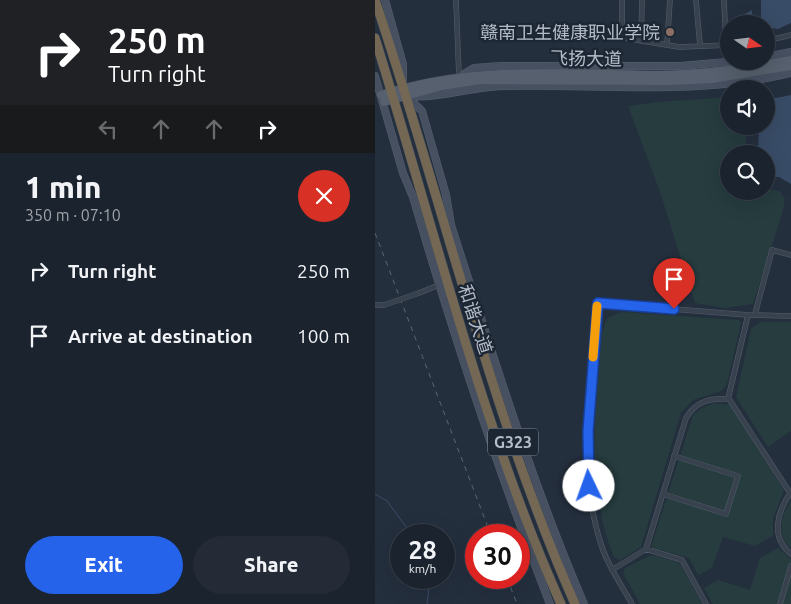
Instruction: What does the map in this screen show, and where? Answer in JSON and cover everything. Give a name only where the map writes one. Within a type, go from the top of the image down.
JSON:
[{"type":"highway","name":"G323","points":[[375,0],[404,92]]},
{"type":"highway","name":"和谐大道","points":[[375,38],[480,385],[519,499],[561,604]]},
{"type":"highway","name":"和谐大道","points":[[404,92],[459,277],[532,498],[575,604]]},
{"type":"main road","name":"飞扬大道","points":[[775,62],[791,60]]},
{"type":"main road","name":"飞扬大道","points":[[404,92],[481,80],[713,79],[791,66]]},
{"type":"main road","name":"飞扬大道","points":[[382,99],[459,77],[506,72],[657,75],[720,67]]},
{"type":"street","points":[[385,0],[403,64],[404,92],[422,111],[446,195],[451,225],[514,420],[554,531],[584,604]]},
{"type":"street","points":[[456,0],[459,77],[474,68],[501,66],[681,66],[720,64]]},
{"type":"street","points":[[622,0],[623,37],[667,45],[720,46]]},
{"type":"street","points":[[641,41],[642,0]]},
{"type":"street","points":[[667,45],[670,0]]},
{"type":"street","points":[[696,0],[699,46]]},
{"type":"street","points":[[724,0],[725,15]]},
{"type":"street","points":[[775,39],[791,35]]},
{"type":"street","points":[[775,55],[791,52]]},
{"type":"street","points":[[657,75],[681,66]]},
{"type":"street","points":[[753,73],[779,76]]},
{"type":"street","points":[[404,92],[425,98],[490,86],[698,87],[731,84],[791,73]]},
{"type":"street","points":[[375,76],[403,173],[413,197],[474,396],[550,604]]},
{"type":"street","points":[[698,87],[713,79]]},
{"type":"street","points":[[639,80],[662,88]]},
{"type":"street","points":[[422,111],[425,98]]},
{"type":"street","points":[[755,314],[772,250],[791,255]]},
{"type":"street","points":[[375,305],[384,305],[439,285]]},
{"type":"street","points":[[631,604],[603,549],[587,473],[588,431],[598,303],[748,315],[791,316]]},
{"type":"street","points":[[748,315],[728,399],[791,492],[780,511],[777,532],[782,545],[791,554]]},
{"type":"street","points":[[613,570],[646,549],[686,418],[694,406],[713,398],[728,399]]},
{"type":"street","points":[[663,494],[726,514],[738,476],[674,456]]},
{"type":"street","points":[[646,549],[683,560],[706,604]]},
{"type":"street","points":[[780,604],[791,566]]},
{"type":"green space","points":[[720,98],[720,135],[746,135],[746,145],[720,145],[720,200],[775,200],[775,190],[780,191],[785,199],[782,214],[753,304],[725,308],[695,303],[660,192],[628,106]]},
{"type":"green space","points":[[622,312],[739,320],[741,323],[725,387],[721,391],[693,400],[681,413],[641,547],[620,560],[614,557],[605,530],[599,502],[595,474],[595,417],[602,332],[607,318]]},
{"type":"green space","points":[[760,322],[791,322],[791,431],[768,447],[736,397],[751,329]]},
{"type":"green space","points":[[714,403],[730,405],[784,490],[773,519],[773,536],[755,546],[723,537],[712,568],[698,575],[689,558],[651,547],[693,415],[700,409]]},
{"type":"green space","points":[[791,501],[791,548],[783,538],[782,525]]},
{"type":"green space","points":[[778,548],[791,559],[791,604],[713,604],[704,588],[718,580],[750,590],[760,558]]},
{"type":"green space","points":[[651,555],[677,562],[681,565],[702,604],[640,604],[623,573],[625,568]]},
{"type":"water","points":[[761,0],[791,0],[791,23],[775,28],[775,15],[761,15]]},
{"type":"water","points":[[752,10],[752,15],[745,15],[745,14]]},
{"type":"water","points":[[791,95],[791,184],[779,177],[775,177],[775,145],[758,145],[759,135],[775,135],[775,98]]},
{"type":"waterway","points":[[375,494],[387,501],[404,524]]},
{"type":"waterway","points":[[427,604],[429,589]]},
{"type":"railway","points":[[375,233],[487,524]]},
{"type":"railway","points":[[511,589],[517,604]]},
{"type":"slow traffic","points":[[593,357],[597,306]]},
{"type":"place","name":"赣南卫生健康职业学院","points":[[670,32]]},
{"type":"route","points":[[589,486],[587,473],[588,431],[598,303],[674,309]]}]
